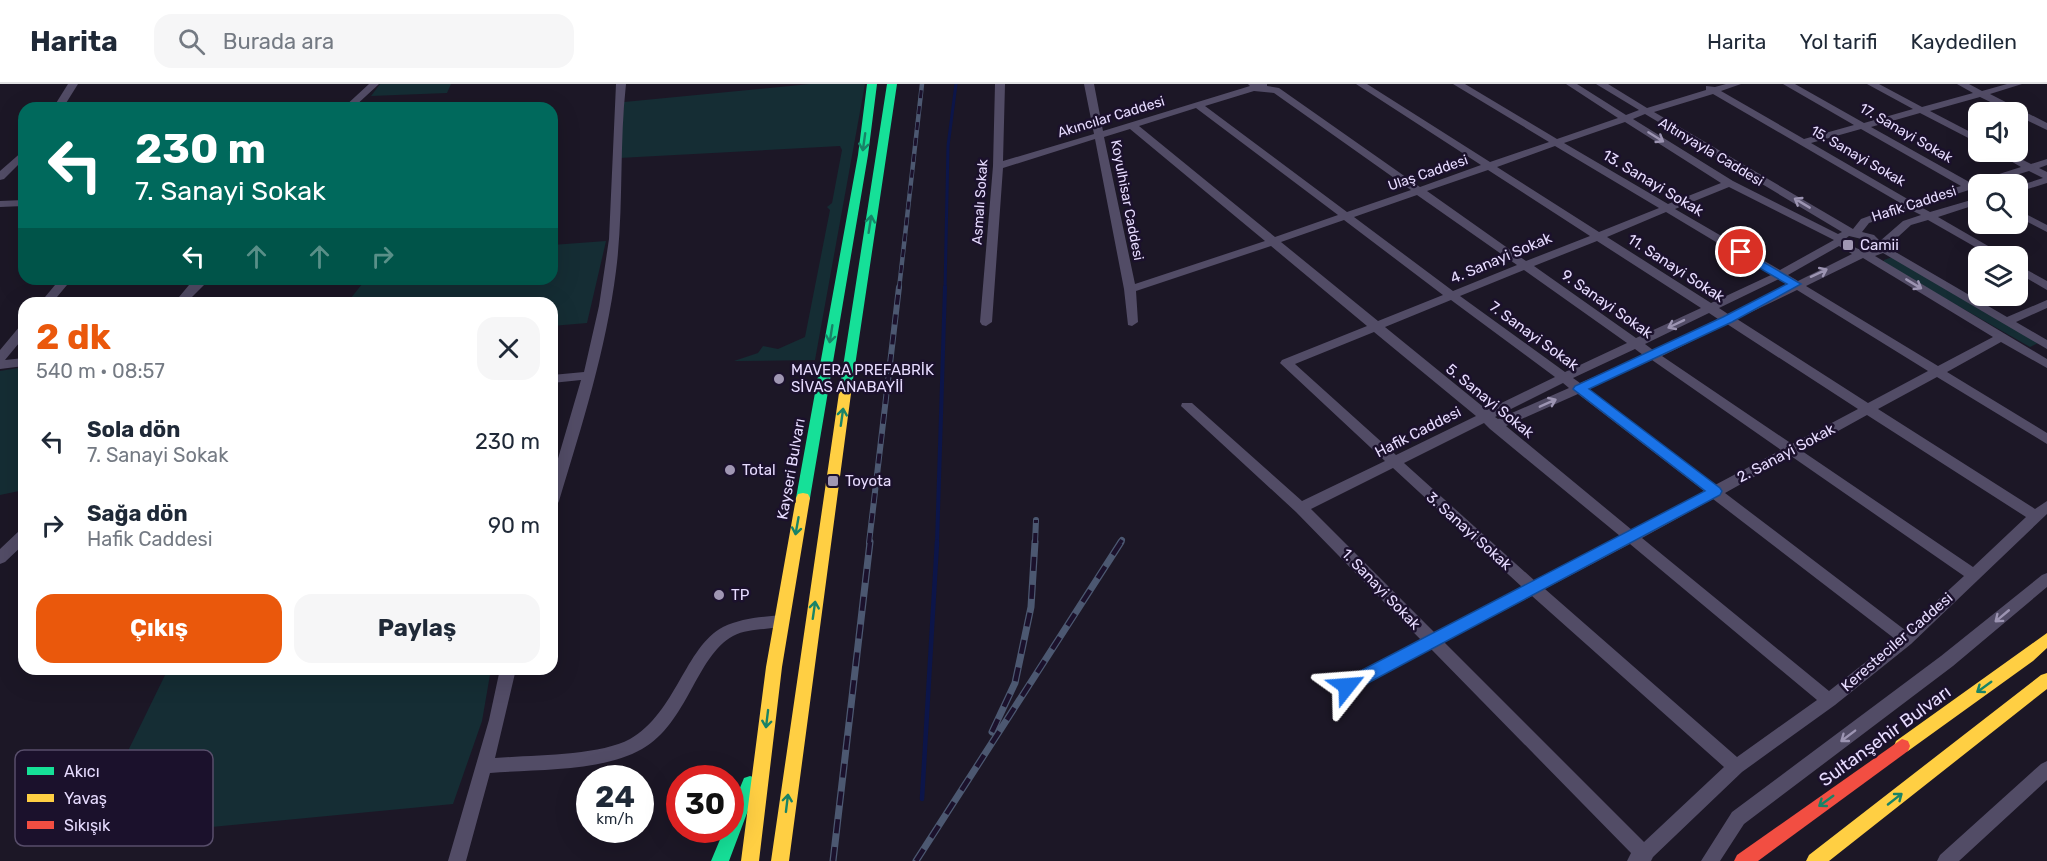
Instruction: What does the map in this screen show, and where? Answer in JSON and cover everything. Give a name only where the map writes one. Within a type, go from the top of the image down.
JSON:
[{"type":"highway","name":"Kayseri Bulvarı","points":[[750,861],[781,621],[862,154],[872,84]]},
{"type":"highway","points":[[780,861],[853,336],[892,84]]},
{"type":"highway","name":"Sultanşehir Bulvarı","points":[[1743,861],[2028,656],[2047,639]]},
{"type":"highway","points":[[1815,861],[2047,680]]},
{"type":"highway","points":[[720,861],[763,750]]},
{"type":"street","points":[[62,102],[73,84]]},
{"type":"street","points":[[354,102],[374,84]]},
{"type":"street","points":[[558,481],[590,375],[605,309],[615,238],[615,126],[621,84]]},
{"type":"street","name":"Asmalı Sokak","points":[[986,322],[998,166],[1000,84]]},
{"type":"street","name":"Koyulhisar Caddesi","points":[[1089,84],[1130,289],[1132,322]]},
{"type":"street","name":"11. Sanayi Sokak","points":[[1361,84],[1868,409],[2041,511]]},
{"type":"street","name":"13. Sanayi Sokak","points":[[1458,84],[1796,284],[2047,439]]},
{"type":"street","name":"Altınyayla Caddesi","points":[[1571,84],[1729,183],[1840,240],[1848,249],[1863,254]]},
{"type":"street","name":"Altınyayla Caddesi","points":[[1601,84],[1854,233],[1870,237],[1880,247]]},
{"type":"street","name":"15. Sanayi Sokak","points":[[1702,84],[1981,246]]},
{"type":"street","name":"Ulaş Caddesi","points":[[1130,289],[1272,242],[1646,111],[1736,84]]},
{"type":"street","name":"17. Sanayi Sokak","points":[[1788,84],[1968,186]]},
{"type":"street","points":[[1872,84],[1968,135]]},
{"type":"street","points":[[1962,84],[2047,127]]},
{"type":"street","points":[[1803,142],[2017,84]]},
{"type":"street","name":"Akıncılar Caddesi","points":[[998,166],[1259,85]]},
{"type":"street","name":"9. Sanayi Sokak","points":[[1259,85],[1276,90],[1635,343],[1974,575]]},
{"type":"street","name":"7. Sanayi Sokak","points":[[1198,105],[1580,389],[1906,639]]},
{"type":"street","name":"5. Sanayi Sokak","points":[[1132,125],[1829,700]]},
{"type":"street","points":[[0,177],[18,159]]},
{"type":"street","points":[[2019,162],[2047,178]]},
{"type":"street","name":"Hafik Caddesi","points":[[2014,174],[2047,162]]},
{"type":"street","points":[[2028,185],[2047,178]]},
{"type":"street","name":"4. Sanayi Sokak","points":[[1286,363],[1376,328],[1665,207],[1729,183]]},
{"type":"street","name":"Hafik Caddesi","points":[[1490,422],[1563,378],[1779,274],[1840,240],[1844,234],[1854,233],[1865,221],[1911,205],[1968,191]]},
{"type":"street","points":[[0,204],[18,203]]},
{"type":"street","name":"Hafik Caddesi","points":[[1301,508],[1394,463],[1490,422],[1580,389],[1863,254],[1878,253],[1880,247],[1907,223],[1968,204]]},
{"type":"street","points":[[2028,219],[2047,229]]},
{"type":"street","points":[[1880,247],[2047,345]]},
{"type":"street","points":[[1863,254],[2047,364]]},
{"type":"street","points":[[2028,274],[2047,286]]},
{"type":"street","points":[[51,297],[61,285]]},
{"type":"street","points":[[185,297],[196,285]]},
{"type":"street","points":[[2007,321],[2047,304]]},
{"type":"street","points":[[0,358],[18,336]]},
{"type":"street","name":"2. Sanayi Sokak","points":[[1347,686],[1631,537],[2001,337]]},
{"type":"street","points":[[0,365],[18,363]]},
{"type":"street","name":"3. Sanayi Sokak","points":[[1286,363],[1532,587],[1736,767]]},
{"type":"street","points":[[558,378],[590,375]]},
{"type":"street","name":"1. Sanayi Sokak","points":[[1187,406],[1301,508],[1641,858]]},
{"type":"street","name":"Keresteciler Caddesi","points":[[1641,858],[1736,767],[1829,700],[1906,639],[2041,511]]},
{"type":"street","points":[[0,558],[18,541]]},
{"type":"street","points":[[1710,861],[1738,818],[1947,662],[2047,579]]},
{"type":"street","points":[[485,766],[608,756],[627,750],[654,733],[680,698],[708,647],[725,633],[754,623],[781,621]]},
{"type":"street","points":[[457,861],[485,766],[507,675]]},
{"type":"street","points":[[1946,861],[2047,769]]},
{"type":"shaded area","points":[[380,84],[451,84],[447,93],[371,96]]},
{"type":"shaded area","points":[[810,84],[865,84],[815,360],[734,361],[758,353],[763,346],[778,349],[805,337],[830,210],[827,207],[832,203],[842,150],[840,146],[619,158],[624,102]]},
{"type":"shaded area","points":[[606,241],[587,323],[558,325],[558,297],[352,297],[361,285],[558,285],[558,245]]},
{"type":"shaded area","points":[[1895,256],[1968,300],[1968,306],[1977,306],[2038,343],[2030,347],[1883,263],[1884,260]]},
{"type":"shaded area","points":[[18,368],[18,491],[0,495],[0,371]]},
{"type":"shaded area","points":[[165,675],[490,675],[482,721],[453,804],[213,827],[213,750],[128,750]]},
{"type":"waterway","points":[[945,289],[948,146],[956,84]]},
{"type":"waterway","points":[[937,543],[945,287]]},
{"type":"waterway","points":[[922,799],[937,542]]},
{"type":"railway","points":[[899,289],[922,84]]},
{"type":"railway","points":[[869,543],[899,287]]},
{"type":"railway","points":[[1035,543],[1036,520]]},
{"type":"railway","points":[[833,861],[870,542]]},
{"type":"railway","points":[[992,732],[1015,683],[1031,607],[1035,542]]},
{"type":"railway","points":[[916,861],[1121,542]]},
{"type":"traffic: fast","points":[[803,498],[863,155],[872,84]]},
{"type":"traffic: fast","points":[[846,386],[892,84]]},
{"type":"traffic: fast","points":[[720,861],[750,784]]},
{"type":"traffic: slow","points":[[780,861],[846,386]]},
{"type":"traffic: slow","points":[[750,861],[774,667],[803,498]]},
{"type":"traffic: slow","points":[[1902,746],[2028,656],[2047,639]]},
{"type":"traffic: slow","points":[[1815,861],[2047,680]]},
{"type":"traffic: jam","points":[[1743,861],[1902,746]]},
{"type":"place","name":"Camii","points":[[1848,245]]},
{"type":"place","name":"MAVERA PREFABRİK SİVAS ANABAYİİ","points":[[779,379]]},
{"type":"place","name":"Total","points":[[730,470]]},
{"type":"place","name":"Toyota","points":[[833,481]]},
{"type":"place","name":"TP","points":[[719,595]]},
{"type":"route","points":[[1347,686],[1715,491],[1580,389],[1728,320],[1796,284],[1741,252]]}]
